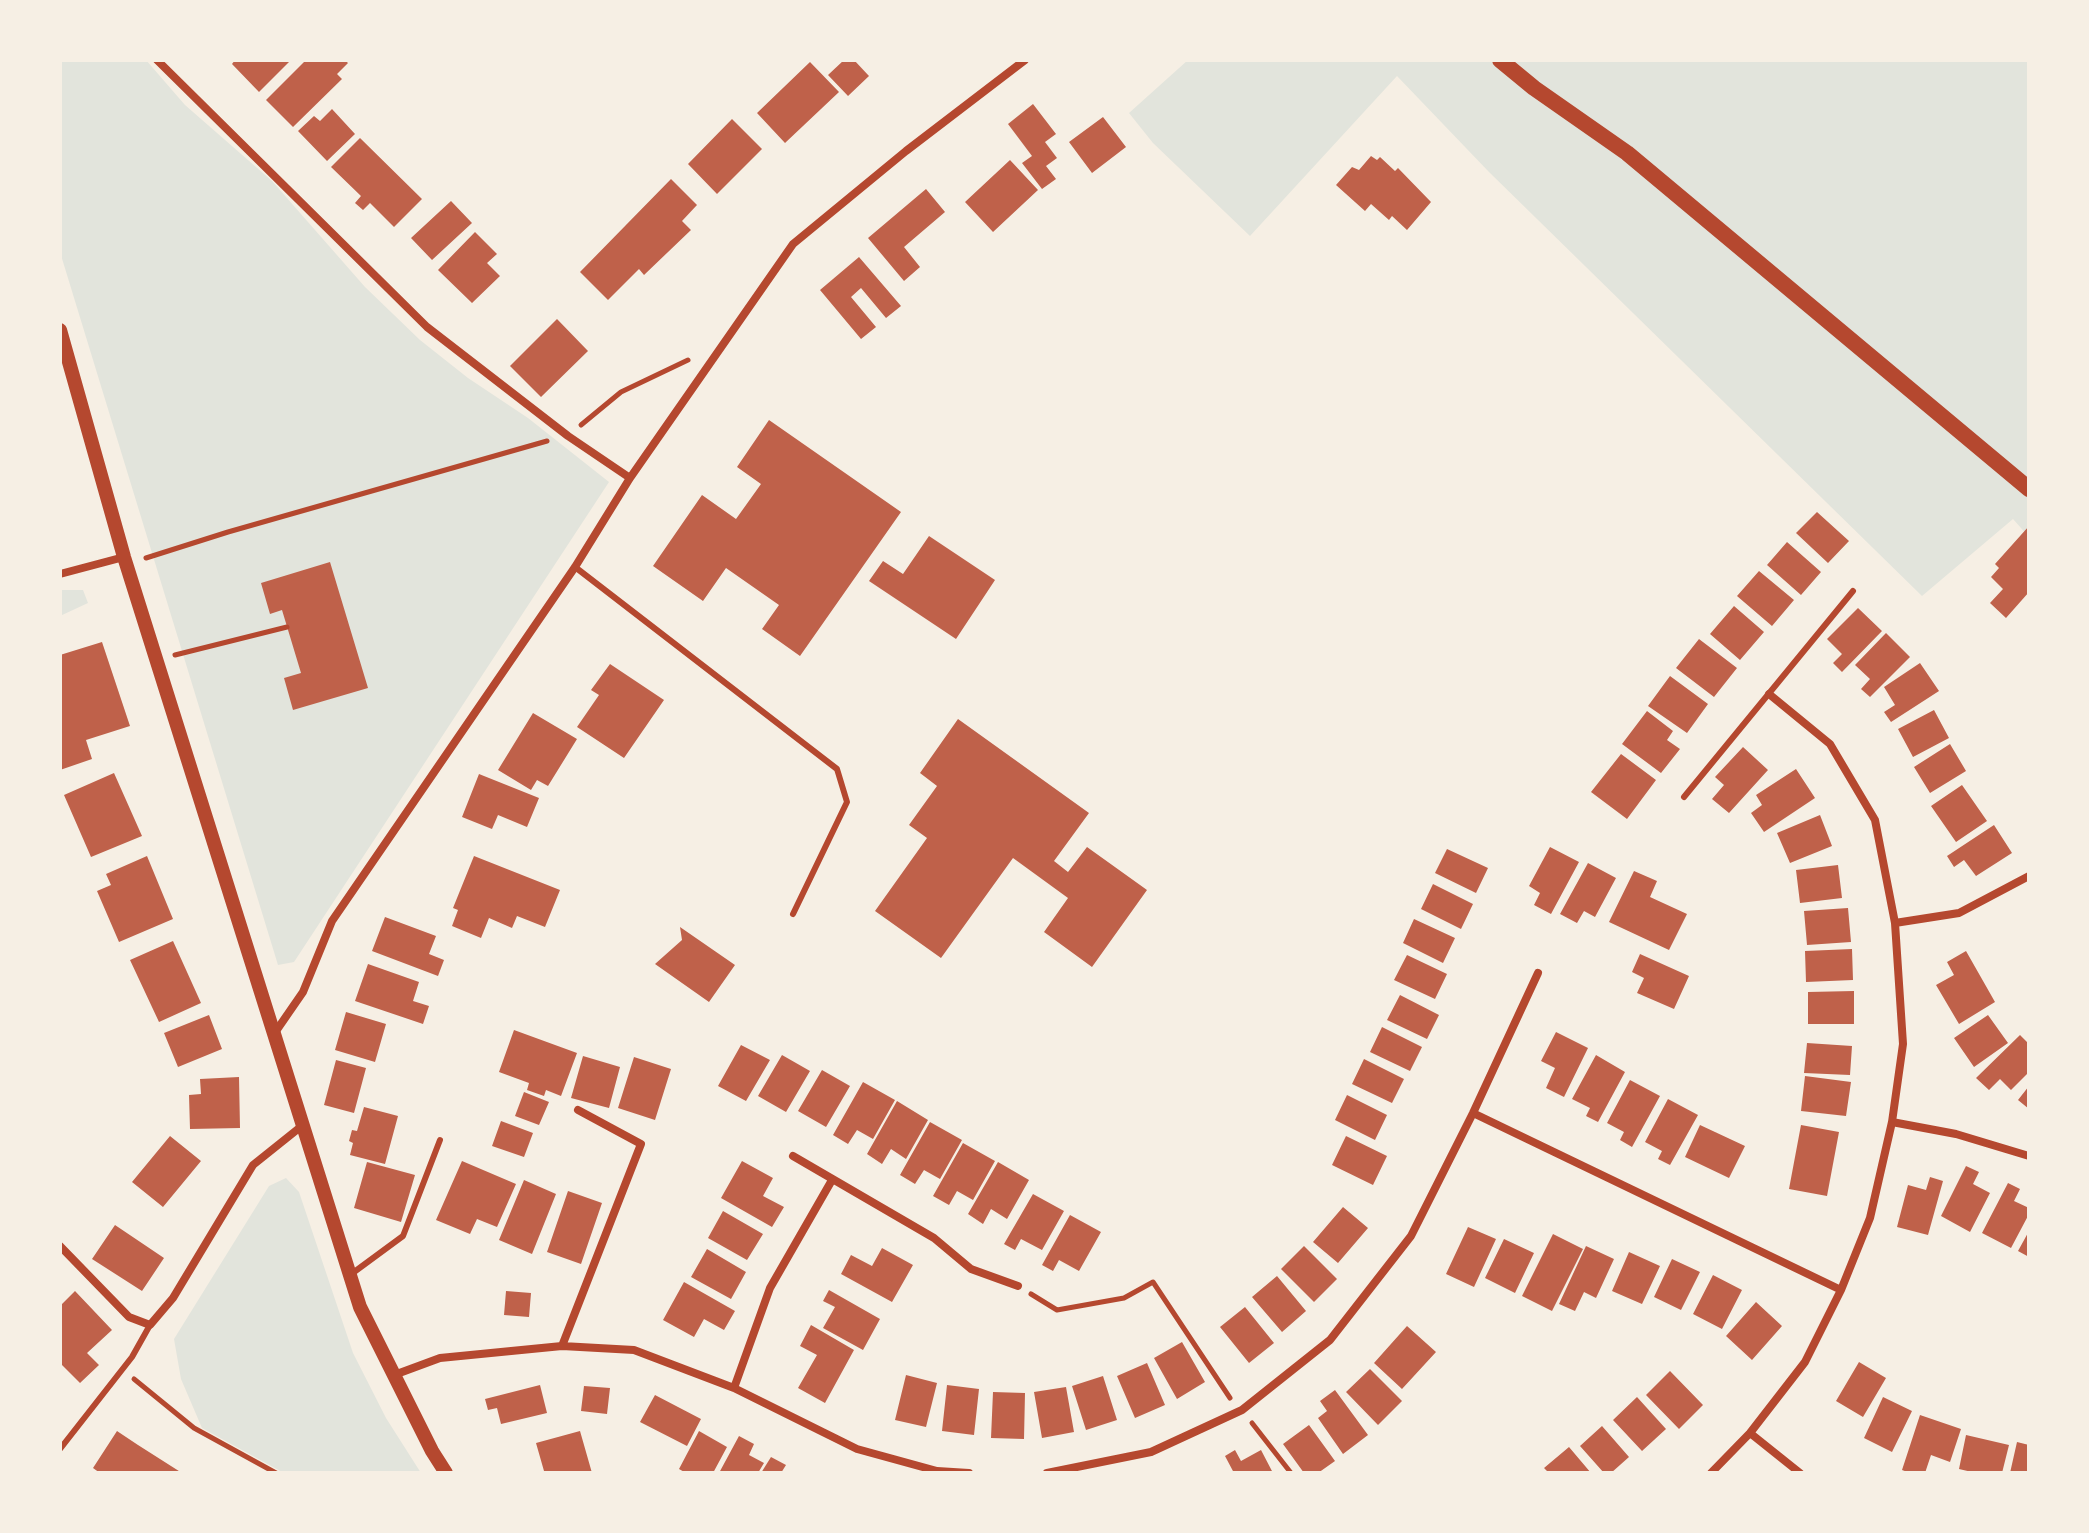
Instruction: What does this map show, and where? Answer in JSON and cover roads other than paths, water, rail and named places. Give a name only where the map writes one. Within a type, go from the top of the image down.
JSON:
[{"type":"main road","points":[[1500,60],[1534,88],[1627,153],[2029,489]]},
{"type":"street","points":[[157,60],[427,327],[568,436],[630,478]]},
{"type":"street","points":[[273,1037],[303,992],[332,921],[575,567],[630,478],[793,244],[906,151],[1025,60]]},
{"type":"street","points":[[60,330],[125,561],[360,1307],[392,1376],[446,1473]]},
{"type":"street","points":[[60,574],[125,561]]},
{"type":"street","points":[[1711,1473],[1750,1433],[1805,1362],[1841,1290],[1870,1218],[1892,1122],[1903,1044],[1895,923],[1875,820],[1830,744],[1769,694]]},
{"type":"street","points":[[1895,923],[1959,913],[2029,876]]},
{"type":"street","points":[[1047,1473],[1151,1452],[1242,1410],[1330,1340],[1411,1236],[1538,973]]},
{"type":"street","points":[[562,1346],[641,1144],[578,1110]]},
{"type":"street","points":[[1473,1113],[1841,1290]]},
{"type":"street","points":[[1892,1122],[1956,1134],[2029,1156]]},
{"type":"street","points":[[60,1246],[129,1317],[150,1325],[173,1298],[253,1165],[304,1124]]},
{"type":"street","points":[[793,1156],[934,1238],[971,1269],[1018,1286]]},
{"type":"street","points":[[734,1388],[770,1288],[832,1180]]},
{"type":"street","points":[[392,1376],[440,1358],[562,1346],[634,1350],[734,1388],[857,1449],[937,1471],[969,1473]]},
{"type":"street","points":[[1750,1433],[1800,1473]]},
{"type":"lane","points":[[575,567],[837,769],[847,802],[793,914]]},
{"type":"lane","points":[[1684,797],[1853,591]]},
{"type":"lane","points":[[350,1275],[403,1236],[440,1140]]},
{"type":"lane","points":[[60,1449],[122,1369],[150,1325]]}]
